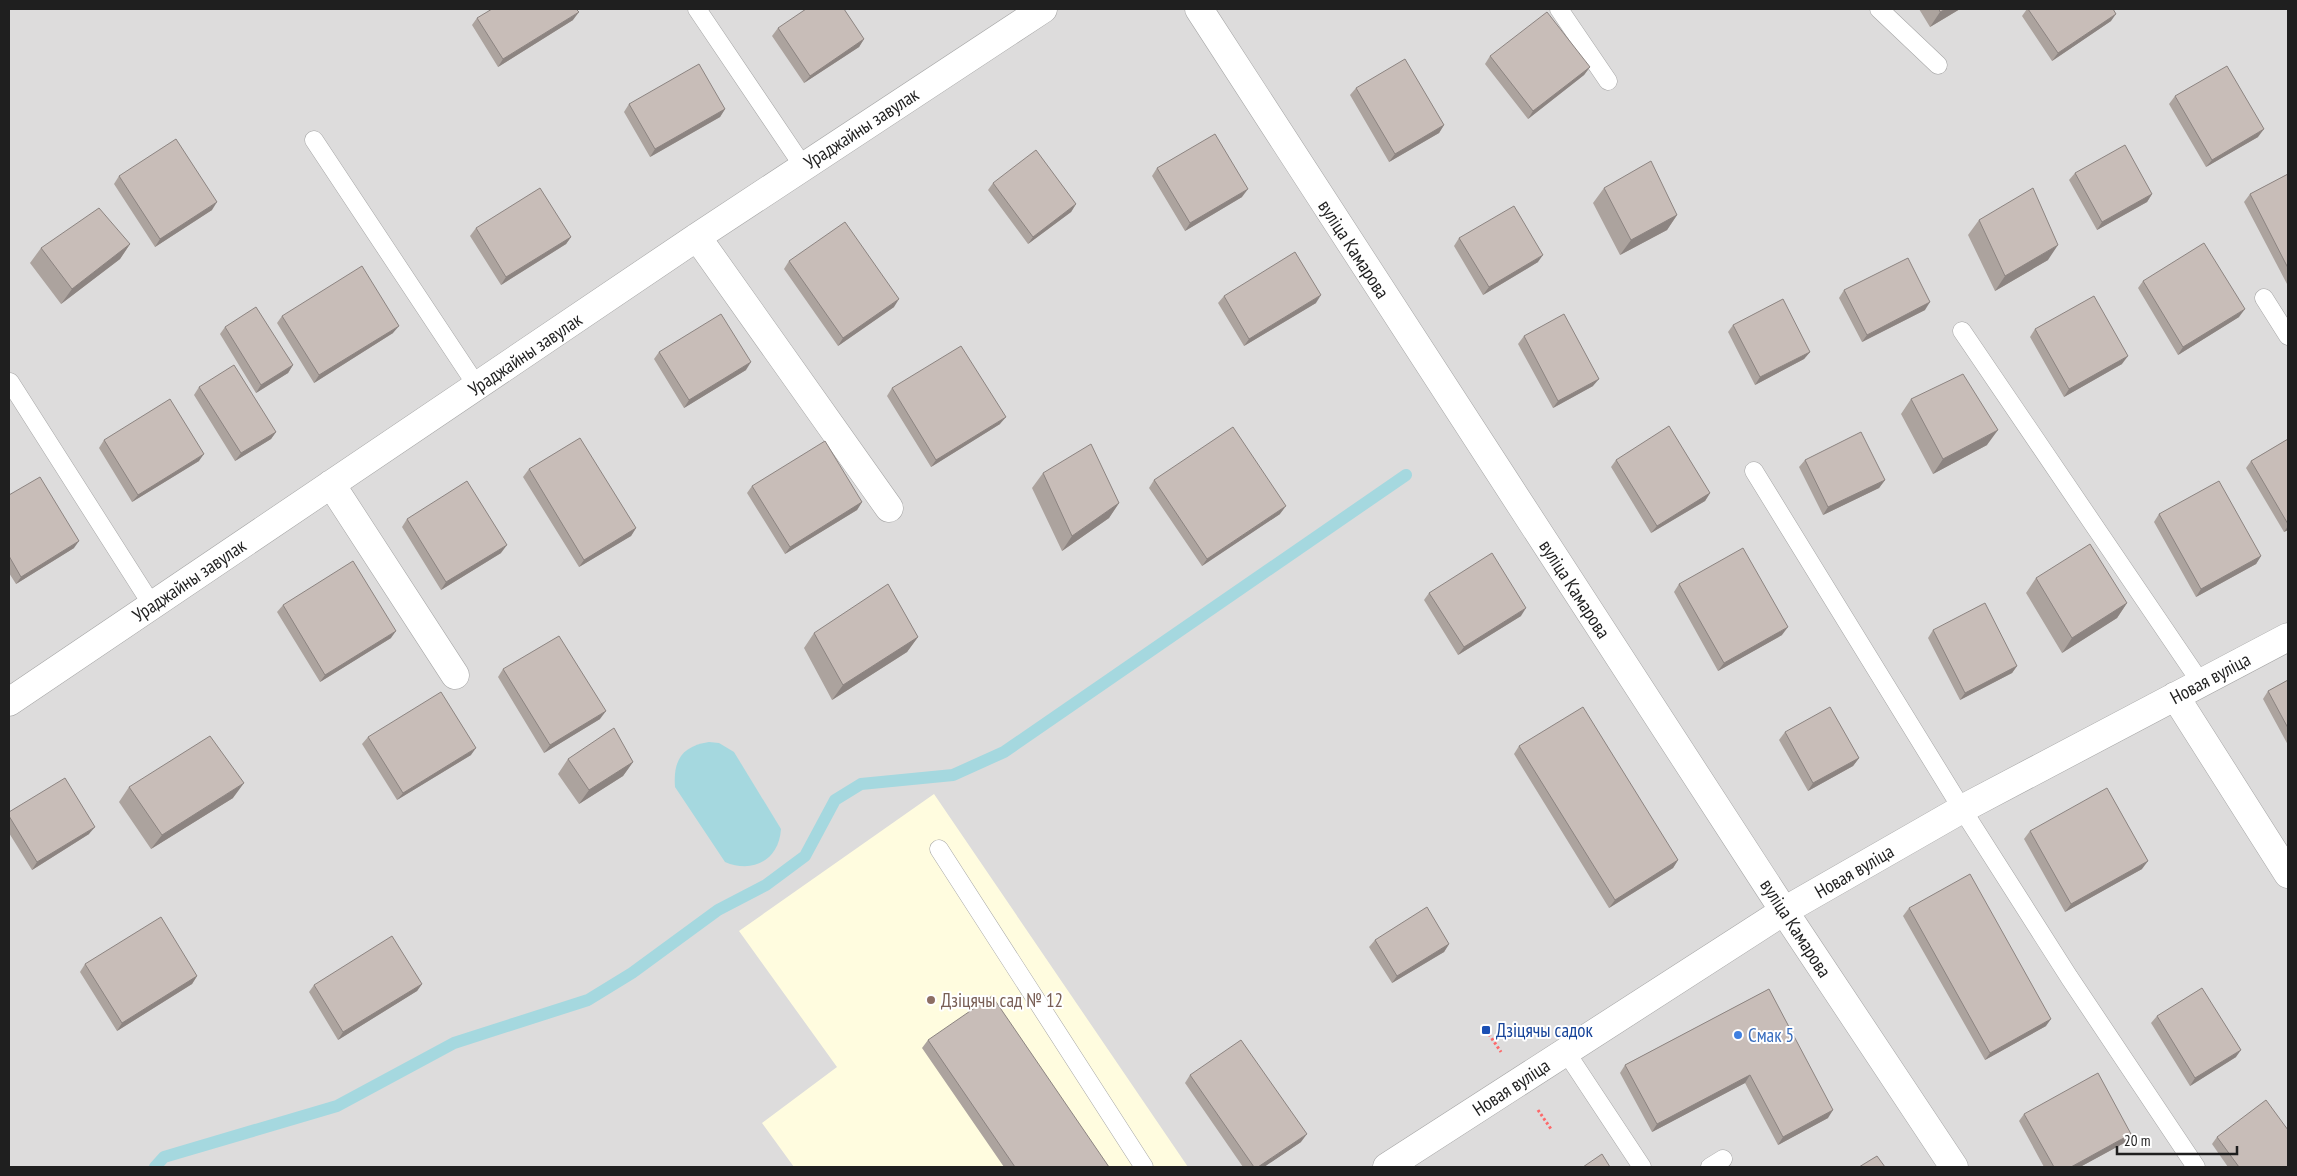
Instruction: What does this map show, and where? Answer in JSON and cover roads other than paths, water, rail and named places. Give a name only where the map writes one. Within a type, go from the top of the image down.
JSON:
[{"type":"street","name":"Ураджайны завулак","points":[[9,702],[803,166],[1044,9]]},
{"type":"street","name":"вуліца Камарова","points":[[1198,9],[1784,911],[1954,1167]]},
{"type":"street","points":[[698,237],[889,508]]},
{"type":"street","points":[[331,484],[455,675]]},
{"type":"street","name":"Новая вуліца","points":[[1387,1167],[1784,911],[1962,809],[2288,637]]},
{"type":"street","points":[[2175,696],[2288,874]]},
{"type":"lane","points":[[697,9],[803,166]]},
{"type":"lane","points":[[1559,9],[1608,81]]},
{"type":"lane","points":[[1879,9],[1938,65]]},
{"type":"lane","points":[[314,140],[477,386]]},
{"type":"lane","points":[[2264,298],[2288,336]]},
{"type":"lane","points":[[1962,331],[2201,683]]},
{"type":"lane","points":[[10,382],[152,605]]},
{"type":"lane","points":[[1754,472],[1962,809],[2069,977],[2196,1167]]},
{"type":"lane","points":[[939,848],[1144,1167]]},
{"type":"lane","points":[[1566,1052],[1642,1167]]},
{"type":"water","points":[[709,742],[719,743],[734,752],[781,829],[775,849],[763,862],[745,866],[725,862],[675,787],[676,769],[681,756],[692,747]]},
{"type":"waterway","points":[[155,1167],[164,1157],[337,1106],[454,1043],[588,1000],[632,973],[718,910],[766,885],[805,856],[835,800],[861,784],[953,775],[1004,752],[1406,475]]},
{"type":"place","name":"Дзіцячы сад № 12","points":[[931,1000]]},
{"type":"place","name":"Дзіцячы садок","points":[[1486,1030]]},
{"type":"place","name":"Смак 5","points":[[1738,1035]]}]
